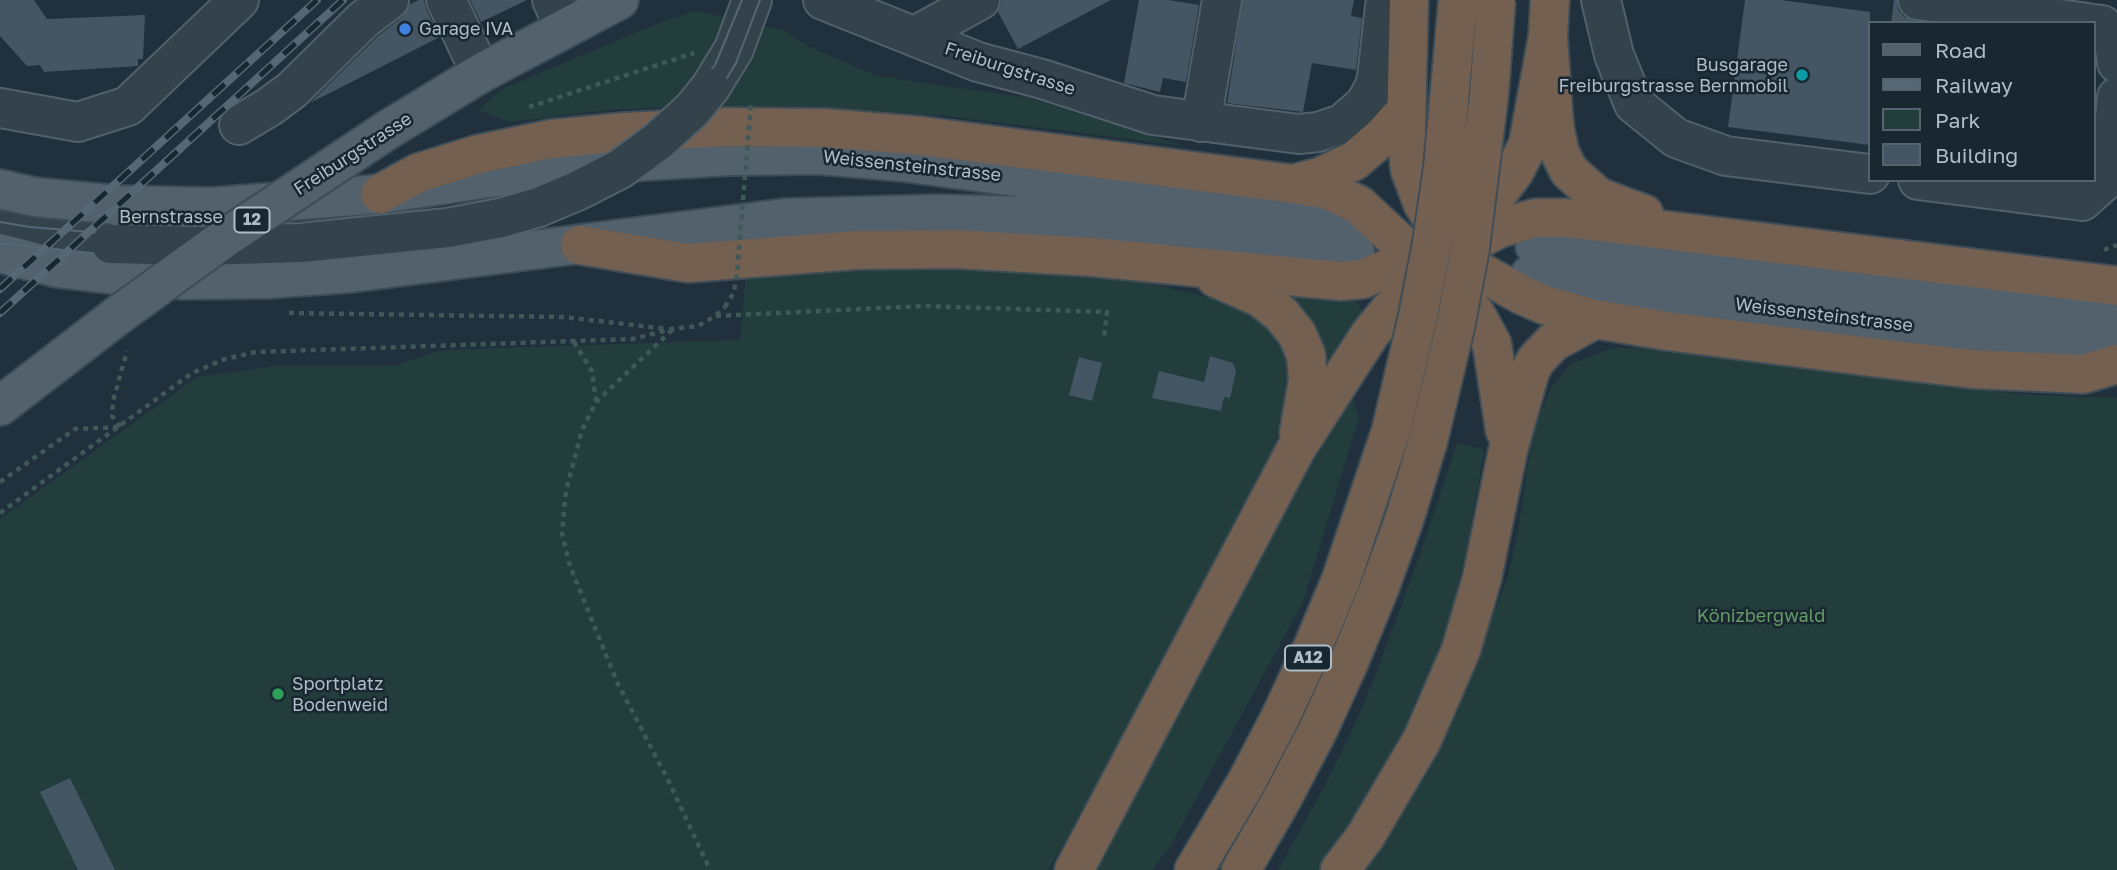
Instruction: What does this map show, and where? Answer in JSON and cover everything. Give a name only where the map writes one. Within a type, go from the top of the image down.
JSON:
[{"type":"highway","name":"A12","points":[[1194,870],[1280,718],[1312,649],[1345,568],[1391,431],[1432,243],[1443,168],[1458,0]]},
{"type":"highway","name":"A12","points":[[1241,870],[1318,730],[1349,662],[1396,543],[1428,441],[1470,248],[1489,95],[1496,0]]},
{"type":"highway","points":[[1397,3],[1408,48],[1406,110],[1410,170],[1437,255],[1492,344],[1508,450]]},
{"type":"highway","points":[[1549,18],[1555,131],[1560,153],[1569,171],[1598,197],[1638,212],[1664,218],[1699,233]]},
{"type":"highway","points":[[1074,870],[1296,449],[1370,334],[1437,255],[1488,206],[1514,172],[1528,145],[1549,18]]},
{"type":"highway","points":[[1293,184],[1338,171],[1354,161],[1406,110]]},
{"type":"highway","points":[[380,194],[418,173],[479,154],[551,139],[726,127],[825,128],[922,136],[1328,190],[1359,205],[1437,255],[1468,265],[1520,295],[1595,319],[1667,331],[1972,369],[2083,374],[2117,364]]},
{"type":"highway","points":[[580,245],[688,263],[857,250],[955,249],[1180,264],[1340,281],[1363,279],[1469,244],[1498,229],[1536,218],[1552,217],[1699,233],[2115,293]]},
{"type":"highway","points":[[1180,264],[1261,298],[1281,314],[1297,334],[1306,355],[1308,380],[1296,449]]},
{"type":"highway","points":[[1340,870],[1365,837],[1422,740],[1461,650],[1482,578],[1523,388],[1536,360],[1553,342],[1595,319]]},
{"type":"main road","name":"Freiburgstrasse","points":[[0,406],[122,333],[222,240],[389,129],[481,73],[558,14],[619,0]]},
{"type":"main road","name":"Weissensteinstrasse","points":[[380,194],[579,165],[730,156],[820,155],[903,162],[1357,237],[1033,216],[936,214],[785,218],[580,245]]},
{"type":"main road","name":"Bernstrasse","points":[[0,189],[34,197],[118,205],[212,207],[380,194]]},
{"type":"main road","name":"Bernstrasse","points":[[0,229],[29,209],[113,217],[207,219],[293,213],[380,194]]},
{"type":"main road","points":[[0,229],[57,268],[184,281],[351,274],[580,245]]},
{"type":"main road","name":"Weissensteinstrasse","points":[[2115,293],[1938,299],[1532,261],[2117,353]]},
{"type":"street","points":[[0,108],[78,122],[128,106],[239,0]]},
{"type":"street","points":[[239,125],[292,90],[363,20],[389,0]]},
{"type":"street","points":[[446,0],[481,73]]},
{"type":"street","points":[[0,229],[32,237],[111,244],[201,246],[300,243],[447,228],[501,218],[539,207],[620,169],[659,141],[692,110],[710,88],[734,49],[752,0]]},
{"type":"street","name":"Freiburgstrasse","points":[[823,0],[978,62],[1042,79],[1153,115],[1299,134],[1318,132],[1342,124],[1365,104],[1374,88],[1397,3]]},
{"type":"street","points":[[915,36],[980,0]]},
{"type":"street","points":[[1201,122],[1222,0]]},
{"type":"street","points":[[1601,0],[1614,55],[1634,104],[1676,138],[1726,156],[1868,174]]},
{"type":"street","points":[[1918,0],[2073,21]]},
{"type":"street","points":[[2096,24],[2102,25],[2115,48],[2117,63]]},
{"type":"street","points":[[1934,182],[2082,201],[2109,177],[2117,97]]},
{"type":"path","points":[[0,513],[55,469],[120,427],[192,373],[212,363],[242,354],[633,339],[672,329],[698,326],[715,316],[734,292],[751,103]]},
{"type":"path","points":[[715,316],[924,306],[1107,312],[1104,338]]},
{"type":"path","points":[[672,329],[596,402],[582,430],[566,491],[562,533],[570,566],[617,682],[669,782],[710,870]]},
{"type":"path","points":[[120,427],[112,416],[122,333]]},
{"type":"path","points":[[574,341],[592,371],[596,402]]},
{"type":"path","points":[[0,482],[75,429],[120,427]]},
{"type":"green space","points":[[695,11],[785,31],[810,47],[877,76],[1029,98],[1184,146],[945,116],[788,106],[609,110],[509,122],[478,110],[502,89],[661,22]]},
{"type":"green space","points":[[920,266],[1113,275],[1265,311],[1296,375],[1265,474],[1105,773],[1048,870],[0,870],[0,519],[197,377],[276,366],[393,366],[441,350],[740,340],[746,274]]},
{"type":"green space","points":[[1279,290],[1353,295],[1359,305],[1364,315],[1331,377]]},
{"type":"green space","name":"Könizbergwald","points":[[1612,348],[1678,349],[2016,394],[2117,398],[2117,870],[1361,870],[1463,691],[1508,576],[1518,532],[1533,431],[1551,388],[1571,364]]},
{"type":"green space","points":[[1351,393],[1359,417],[1303,602],[1171,845],[1152,870],[1091,870]]},
{"type":"green space","points":[[1457,443],[1484,451],[1466,553],[1434,676],[1409,731],[1324,870],[1278,870],[1355,724],[1422,549]]},
{"type":"building","points":[[0,0],[34,0],[47,19],[145,15],[143,59],[138,59],[138,66],[44,72],[40,65],[27,66],[0,36]]},
{"type":"building","points":[[424,0],[440,37],[310,103],[377,37],[402,17],[410,4]]},
{"type":"building","points":[[470,0],[527,0],[481,22]]},
{"type":"building","points":[[1002,0],[1111,0],[1018,49],[998,12]]},
{"type":"building","points":[[1139,0],[1168,0],[1199,5],[1186,82],[1163,78],[1160,92],[1124,83]]},
{"type":"building","points":[[1243,0],[1354,0],[1351,16],[1362,18],[1356,70],[1312,63],[1303,112],[1227,103]]},
{"type":"building","name":"Busgarage Freiburgstrasse Bernmobil","points":[[1745,0],[1781,0],[1870,12],[1868,145],[1728,127]]},
{"type":"building","points":[[1894,0],[1897,0],[1898,9],[1904,17],[1917,21],[1891,21]]},
{"type":"building","points":[[1210,356],[1233,363],[1236,371],[1230,398],[1224,397],[1221,411],[1152,398],[1159,371],[1204,382]]},
{"type":"building","points":[[1079,357],[1102,363],[1092,401],[1069,395]]},
{"type":"building","points":[[70,778],[115,870],[78,870],[40,792]]},
{"type":"tram line","points":[[0,222],[114,234],[287,235],[393,227],[498,210],[562,188],[620,157],[662,126],[684,105],[715,65],[742,0]]},
{"type":"tram line","points":[[0,243],[91,253],[256,256],[391,246],[499,229],[584,198],[623,177],[674,140],[699,116],[727,78],[736,63],[760,0]]},
{"type":"railway","points":[[0,289],[317,0]]},
{"type":"railway","points":[[0,313],[343,0]]},
{"type":"place","name":"Garage IVA","points":[[405,29]]},
{"type":"place","name":"Busgarage Freiburgstrasse Bernmobil","points":[[1802,75]]},
{"type":"place","name":"Sportplatz Bodenweid","points":[[278,694]]}]
